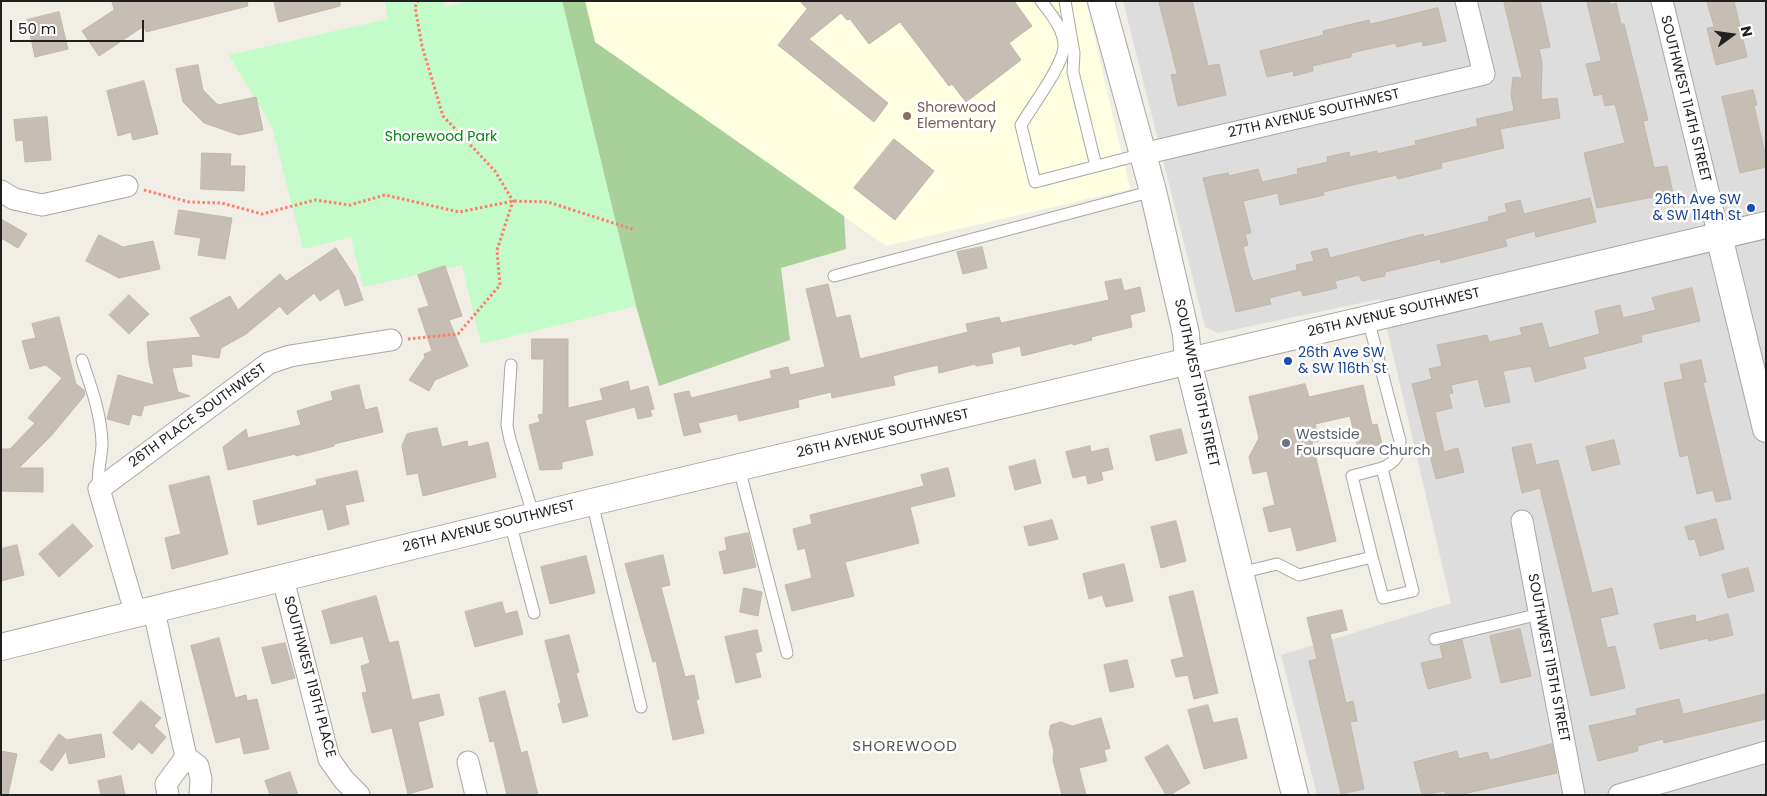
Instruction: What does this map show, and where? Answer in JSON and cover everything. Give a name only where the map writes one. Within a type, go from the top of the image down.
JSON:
[{"type":"street","name":"SOUTHWEST 116TH STREET","points":[[1102,1],[1153,191],[1186,334],[1188,361],[1295,795]]},
{"type":"street","name":"27TH AVENUE SOUTHWEST","points":[[1143,154],[1484,74],[1466,1]]},
{"type":"street","name":"SOUTHWEST 114TH STREET","points":[[1662,1],[1766,430]]},
{"type":"street","points":[[1,191],[14,199],[42,205],[126,186]]},
{"type":"street","name":"26TH AVENUE SOUTHWEST","points":[[1,647],[592,502],[1766,226]]},
{"type":"street","name":"26TH PLACE SOUTHWEST","points":[[99,489],[269,363],[290,356],[391,340]]},
{"type":"street","points":[[99,489],[145,613],[186,757],[198,766],[201,779],[200,795]]},
{"type":"street","name":"SOUTHWEST 115TH STREET","points":[[1522,521],[1574,795]]},
{"type":"street","name":"SOUTHWEST 119TH PLACE","points":[[282,579],[329,759],[344,780],[360,795]]},
{"type":"street","points":[[1620,795],[1766,752]]},
{"type":"street","points":[[168,795],[166,784],[186,757]]},
{"type":"street","points":[[468,762],[476,795]]},
{"type":"lane","points":[[1041,1],[1060,30],[1064,46],[1057,66],[1021,125],[1035,182],[1143,154]]},
{"type":"lane","points":[[1065,1],[1074,53],[1072,72],[1096,166]]},
{"type":"lane","points":[[1057,66],[1072,72]]},
{"type":"lane","points":[[834,276],[1153,191]]},
{"type":"lane","points":[[1368,319],[1400,441],[1399,455],[1392,464],[1352,476],[1383,598],[1413,591],[1382,468]]},
{"type":"lane","points":[[82,360],[97,402],[102,443],[97,476],[99,489]]},
{"type":"lane","points":[[511,366],[507,425],[534,613]]},
{"type":"lane","points":[[739,468],[787,653]]},
{"type":"lane","points":[[592,502],[641,707]]},
{"type":"lane","points":[[1240,573],[1278,564],[1299,575],[1372,557]]},
{"type":"lane","points":[[1435,639],[1540,614]]},
{"type":"path","points":[[391,340],[458,334],[500,286],[497,250],[513,201],[495,171],[443,116],[422,46],[415,7],[418,1]]},
{"type":"path","points":[[126,186],[188,202],[222,203],[262,214],[315,200],[350,205],[385,195],[459,212],[513,201],[548,202],[635,230]]},
{"type":"shaded area","name":"Shorewood Elementary","points":[[585,1],[1086,1],[1130,189],[886,246],[595,42]]},
{"type":"shaded area","points":[[1123,1],[1766,1],[1766,795],[1317,795],[1281,655],[1451,603],[1380,299],[1218,333],[1205,327]]},
{"type":"green space","name":"Shorewood Park","points":[[385,1],[443,1],[445,7],[471,1],[562,1],[636,306],[481,344],[462,265],[363,287],[351,237],[303,249],[272,127],[229,55],[388,19]]},
{"type":"green space","points":[[562,1],[585,1],[595,42],[844,216],[846,249],[781,268],[790,340],[659,386],[636,306]]},
{"type":"building","points":[[112,1],[247,1],[248,6],[146,32],[144,26],[99,56],[82,31],[114,10]]},
{"type":"building","points":[[274,1],[340,1],[340,6],[279,22]]},
{"type":"building","points":[[800,1],[1014,1],[1032,26],[1009,43],[1021,60],[966,102],[952,84],[949,86],[900,22],[869,44],[850,19],[847,20],[841,13],[809,39],[888,103],[874,122],[778,45],[807,9]]},
{"type":"building","points":[[1159,1],[1192,1],[1208,66],[1219,64],[1226,95],[1178,106],[1171,75],[1177,74]]},
{"type":"building","points":[[1504,1],[1540,1],[1550,47],[1539,49],[1542,63],[1541,100],[1557,98],[1560,118],[1500,129],[1504,148],[1441,163],[1442,168],[1398,179],[1396,175],[1323,192],[1324,195],[1280,205],[1278,193],[1243,201],[1251,233],[1245,234],[1248,245],[1243,247],[1250,275],[1253,281],[1297,270],[1296,265],[1314,261],[1311,252],[1327,248],[1330,258],[1423,234],[1424,237],[1489,221],[1488,217],[1507,212],[1505,204],[1520,200],[1524,214],[1590,198],[1596,222],[1536,237],[1535,231],[1505,239],[1507,246],[1441,263],[1440,259],[1385,272],[1385,276],[1362,281],[1359,275],[1335,281],[1337,288],[1303,296],[1301,290],[1269,298],[1271,304],[1236,312],[1203,178],[1228,173],[1229,176],[1258,169],[1262,182],[1298,174],[1297,169],[1328,162],[1327,157],[1349,152],[1350,157],[1377,151],[1377,154],[1416,145],[1415,141],[1478,126],[1476,119],[1514,111],[1511,94],[1513,77],[1522,78]]},
{"type":"building","points":[[1587,1],[1609,1],[1610,5],[1616,3],[1621,24],[1624,24],[1648,120],[1643,121],[1654,168],[1667,166],[1673,193],[1597,208],[1584,153],[1625,143],[1615,104],[1605,106],[1602,94],[1594,96],[1586,64],[1601,61]]},
{"type":"building","points":[[1707,1],[1734,1],[1747,57],[1716,65],[1707,28],[1714,27]]},
{"type":"building","points":[[1438,8],[1446,41],[1423,46],[1422,41],[1397,47],[1395,43],[1351,53],[1351,57],[1312,66],[1313,71],[1294,76],[1293,71],[1267,77],[1260,51],[1324,35],[1323,31],[1369,20],[1370,24]]},
{"type":"building","points":[[59,12],[68,49],[35,57],[27,20]]},
{"type":"building","points":[[198,65],[203,90],[218,105],[256,97],[263,130],[239,135],[204,123],[183,102],[176,69]]},
{"type":"building","points":[[144,81],[158,134],[133,140],[131,132],[118,136],[107,91]]},
{"type":"building","points":[[1753,90],[1757,105],[1754,106],[1766,157],[1766,167],[1740,173],[1722,97]]},
{"type":"building","points":[[47,117],[51,160],[25,162],[23,140],[16,141],[14,120]]},
{"type":"building","points":[[894,139],[934,171],[895,220],[854,188]]},
{"type":"building","points":[[202,153],[231,154],[230,166],[245,166],[244,191],[201,189]]},
{"type":"building","points":[[179,210],[232,218],[225,259],[198,255],[201,238],[175,234]]},
{"type":"building","points":[[1,219],[27,234],[18,248],[1,238]]},
{"type":"building","points":[[99,235],[123,247],[153,241],[160,269],[119,278],[86,261]]},
{"type":"building","points":[[982,247],[987,268],[963,274],[957,252]]},
{"type":"building","points":[[336,248],[355,277],[363,300],[345,306],[339,288],[320,301],[314,293],[287,315],[280,306],[246,334],[221,348],[219,358],[191,354],[192,366],[172,368],[178,392],[190,396],[144,406],[141,416],[132,414],[129,425],[107,419],[118,375],[154,385],[147,342],[201,337],[190,318],[230,296],[238,310],[280,274],[286,281]]},
{"type":"building","points":[[445,266],[462,316],[449,320],[468,366],[435,380],[429,391],[409,380],[425,357],[424,354],[432,351],[418,309],[429,306],[418,275]]},
{"type":"building","points":[[1121,279],[1124,291],[1140,287],[1145,311],[1130,315],[1132,327],[1091,337],[1092,340],[1022,356],[1020,346],[991,353],[993,363],[976,366],[975,364],[939,373],[938,365],[907,372],[893,376],[895,385],[832,398],[831,392],[798,400],[799,407],[739,421],[737,414],[698,423],[701,432],[684,436],[674,394],[689,391],[691,398],[772,378],[770,371],[788,367],[790,375],[825,367],[806,289],[828,284],[836,318],[850,315],[860,359],[968,332],[966,324],[999,317],[1001,323],[1109,300],[1105,282]]},
{"type":"building","points":[[1692,288],[1700,321],[1641,335],[1642,342],[1583,357],[1586,368],[1535,382],[1531,366],[1503,371],[1510,402],[1485,407],[1478,379],[1451,385],[1453,393],[1449,394],[1452,408],[1435,412],[1444,452],[1458,448],[1464,472],[1436,479],[1412,384],[1432,379],[1429,369],[1442,366],[1437,345],[1487,335],[1489,342],[1522,335],[1520,328],[1542,323],[1549,348],[1600,334],[1595,311],[1620,305],[1623,318],[1656,310],[1652,298]]},
{"type":"building","points":[[129,295],[149,314],[129,334],[109,315]]},
{"type":"building","points":[[59,317],[76,384],[84,390],[85,395],[51,436],[19,468],[43,468],[43,492],[1,491],[2,449],[10,449],[35,423],[28,418],[62,378],[46,365],[30,369],[22,341],[36,338],[32,324]]},
{"type":"building","points":[[532,339],[568,339],[568,408],[603,400],[600,389],[628,381],[630,391],[648,386],[654,409],[650,410],[652,416],[638,419],[635,407],[585,420],[593,455],[562,462],[562,469],[540,470],[529,425],[540,422],[538,415],[543,414],[544,359],[532,359]]},
{"type":"building","points":[[1701,360],[1706,382],[1703,383],[1731,499],[1716,502],[1713,490],[1697,494],[1688,455],[1680,457],[1664,383],[1683,379],[1680,365]]},
{"type":"building","points":[[1305,384],[1309,397],[1363,385],[1372,425],[1377,424],[1382,444],[1358,449],[1350,416],[1315,424],[1319,441],[1312,442],[1336,541],[1297,551],[1291,527],[1269,532],[1263,508],[1275,505],[1267,471],[1253,474],[1249,457],[1259,438],[1249,397]]},
{"type":"building","points":[[359,385],[365,410],[377,407],[383,432],[296,456],[295,454],[228,470],[223,447],[246,429],[248,438],[301,425],[297,411],[333,400],[331,392]]},
{"type":"building","points":[[437,428],[442,447],[467,441],[468,447],[488,442],[496,477],[423,496],[418,473],[407,475],[402,446],[407,434]]},
{"type":"building","points":[[1181,429],[1187,453],[1156,461],[1150,436]]},
{"type":"building","points":[[1614,440],[1620,464],[1592,471],[1586,447]]},
{"type":"building","points":[[1531,444],[1536,465],[1558,460],[1592,593],[1612,588],[1618,614],[1600,618],[1607,648],[1615,646],[1625,688],[1591,696],[1540,488],[1522,493],[1512,448]]},
{"type":"building","points":[[1090,446],[1091,452],[1108,448],[1113,469],[1101,472],[1103,480],[1088,484],[1086,475],[1073,478],[1066,452]]},
{"type":"building","points":[[1035,460],[1041,483],[1015,490],[1009,467]]},
{"type":"building","points":[[948,468],[955,496],[910,507],[919,543],[845,562],[854,596],[792,611],[785,585],[812,578],[805,548],[798,550],[793,529],[812,524],[810,515],[924,486],[921,475]]},
{"type":"building","points":[[357,471],[364,501],[345,505],[349,524],[328,530],[323,509],[258,525],[253,501],[317,485],[316,480]]},
{"type":"building","points":[[209,476],[228,554],[172,569],[165,538],[181,534],[169,486]]},
{"type":"building","points":[[1716,519],[1724,549],[1700,556],[1695,539],[1689,540],[1685,527]]},
{"type":"building","points":[[1052,520],[1058,539],[1029,546],[1024,527]]},
{"type":"building","points":[[1176,521],[1186,561],[1161,568],[1151,527]]},
{"type":"building","points":[[73,524],[93,546],[59,577],[39,554]]},
{"type":"building","points":[[748,533],[756,567],[724,574],[719,552],[727,550],[725,538]]},
{"type":"building","points":[[17,545],[24,575],[1,581],[1,549]]},
{"type":"building","points":[[663,555],[670,585],[661,587],[685,677],[694,675],[699,699],[696,700],[704,733],[673,740],[656,661],[653,662],[625,564]]},
{"type":"building","points":[[586,556],[595,593],[550,604],[541,567]]},
{"type":"building","points":[[1124,564],[1133,601],[1106,607],[1102,595],[1089,599],[1083,574]]},
{"type":"building","points":[[1748,568],[1754,591],[1728,598],[1722,575]]},
{"type":"building","points":[[744,588],[762,592],[758,616],[740,612]]},
{"type":"building","points":[[1193,591],[1218,693],[1194,699],[1188,675],[1176,677],[1171,660],[1184,657],[1169,597]]},
{"type":"building","points":[[376,596],[389,643],[398,641],[412,700],[439,694],[444,715],[418,722],[433,787],[408,794],[392,728],[372,733],[362,693],[367,692],[361,666],[370,663],[363,636],[331,644],[322,611]]},
{"type":"building","points":[[502,602],[505,614],[517,611],[523,634],[475,647],[465,612]]},
{"type":"building","points":[[1342,610],[1347,630],[1330,634],[1346,703],[1353,701],[1357,721],[1350,722],[1364,789],[1341,794],[1309,661],[1317,659],[1307,618]]},
{"type":"building","points":[[1728,614],[1733,635],[1709,641],[1708,638],[1660,649],[1654,624],[1695,615],[1696,622]]},
{"type":"building","points":[[1520,629],[1531,676],[1501,683],[1490,636]]},
{"type":"building","points":[[757,630],[762,651],[755,653],[761,677],[736,683],[725,637]]},
{"type":"building","points":[[569,635],[579,672],[576,673],[588,716],[563,723],[558,704],[561,703],[545,641]]},
{"type":"building","points":[[219,638],[235,698],[246,695],[247,701],[257,699],[269,749],[244,754],[240,737],[216,743],[191,646]]},
{"type":"building","points":[[1462,640],[1471,678],[1428,689],[1421,663],[1443,658],[1440,646]]},
{"type":"building","points":[[285,643],[295,678],[272,684],[262,648]]},
{"type":"building","points":[[1127,660],[1134,687],[1110,692],[1104,665]]},
{"type":"building","points":[[505,691],[521,753],[527,751],[538,795],[507,795],[494,741],[490,742],[479,698]]},
{"type":"building","points":[[1766,694],[1766,719],[1664,743],[1663,739],[1637,746],[1638,751],[1598,761],[1589,726],[1637,715],[1636,709],[1679,699],[1683,714]]},
{"type":"building","points":[[141,701],[161,718],[154,726],[166,737],[152,754],[139,742],[132,750],[113,733]]},
{"type":"building","points":[[1208,705],[1213,723],[1237,718],[1247,758],[1204,769],[1188,710]]},
{"type":"building","points":[[1101,718],[1110,748],[1104,750],[1107,761],[1079,768],[1086,795],[1062,795],[1053,760],[1054,751],[1049,733],[1051,725],[1061,722],[1072,726]]},
{"type":"building","points":[[59,734],[67,740],[101,734],[105,757],[69,764],[66,751],[52,771],[40,762]]},
{"type":"building","points":[[1552,744],[1557,773],[1458,795],[1446,795],[1445,791],[1422,795],[1414,762],[1457,751],[1459,759],[1487,752],[1490,760]]},
{"type":"building","points":[[1168,745],[1190,783],[1170,795],[1166,795],[1145,758]]},
{"type":"building","points":[[1,751],[17,754],[8,795],[1,795]]},
{"type":"building","points":[[290,772],[298,795],[270,795],[265,781]]},
{"type":"building","points":[[121,776],[125,795],[101,795],[98,781]]},
{"type":"place","name":"Shorewood Elementary","points":[[907,116]]},
{"type":"place","name":"26th Ave SW & SW 114th St","points":[[1751,208]]},
{"type":"place","name":"26th Ave SW & SW 116th St","points":[[1288,361]]},
{"type":"place","name":"Westside Foursquare Church","points":[[1286,443]]},
{"type":"district","name":"SHOREWOOD","points":[[905,747]]}]
